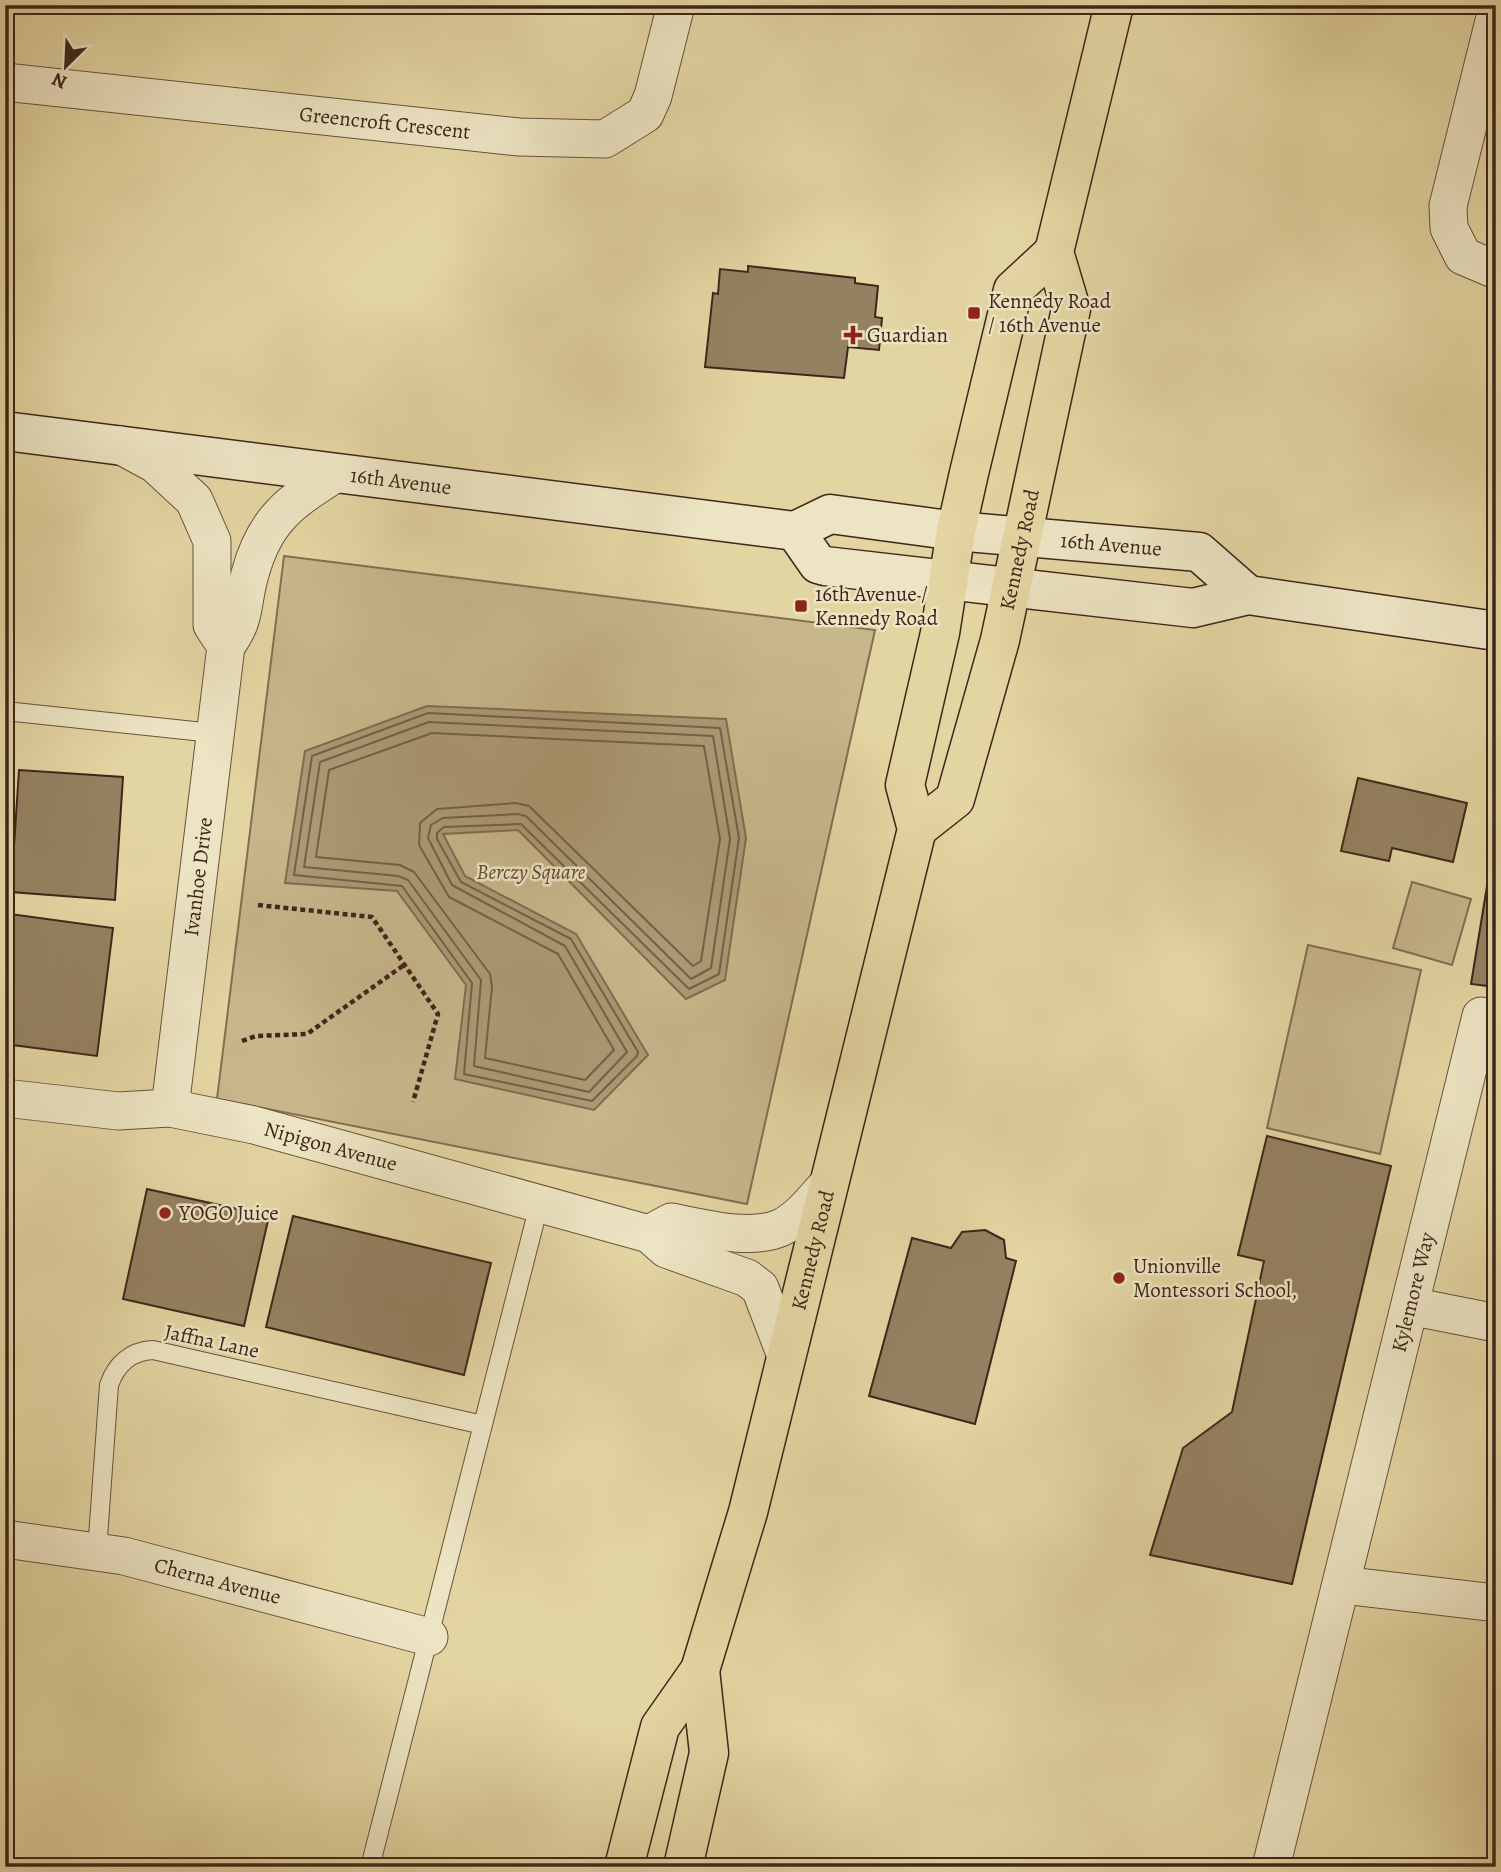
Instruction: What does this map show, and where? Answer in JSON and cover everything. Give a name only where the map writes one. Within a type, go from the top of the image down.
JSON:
[{"type":"main road","points":[[1054,251],[1114,5]]},
{"type":"main road","name":"Kennedy Road","points":[[624,1867],[660,1727],[700,1670],[748,1512],[916,829],[905,785],[940,633],[956,531],[1013,290],[1054,251],[1071,309],[1000,640],[955,799],[916,829]]},
{"type":"main road","name":"16th Avenue","points":[[5,431],[795,531],[831,514],[956,531],[1199,552],[1248,595]]},
{"type":"main road","points":[[795,531],[822,566],[1193,608],[1248,595],[1496,631]]},
{"type":"main road","name":"Kennedy Road","points":[[683,1867],[709,1753],[700,1670]]},
{"type":"street","name":"Greencroft Crescent","points":[[5,82],[519,137],[605,139],[645,114],[653,96],[676,5]]},
{"type":"street","points":[[1496,13],[1448,206],[1449,228],[1463,256],[1496,270]]},
{"type":"street","points":[[120,445],[155,464],[194,500],[212,541],[212,625],[226,646]]},
{"type":"street","name":"Ivanhoe Drive","points":[[170,1108],[213,733],[226,646],[242,623],[250,574],[264,536],[289,504],[336,473]]},
{"type":"street","name":"Kylemore Way","points":[[1271,1867],[1481,1016],[1496,1018]]},
{"type":"street","name":"Nipigon Avenue","points":[[5,1098],[118,1111],[170,1108],[254,1125],[649,1234],[666,1250],[747,1278],[760,1288],[786,1356]]},
{"type":"street","points":[[649,1234],[671,1222],[730,1234],[780,1228],[829,1183]]},
{"type":"street","points":[[1410,1306],[1496,1323]]},
{"type":"street","name":"Cherna Avenue","points":[[5,1539],[97,1551],[161,1565],[429,1637]]},
{"type":"street","points":[[1342,1585],[1496,1603]]},
{"type":"lane","points":[[5,711],[213,733]]},
{"type":"lane","points":[[370,1867],[539,1205]]},
{"type":"lane","name":"Jaffna Lane","points":[[97,1551],[108,1385],[120,1364],[137,1353],[153,1350],[483,1425]]},
{"type":"path","points":[[258,905],[372,917],[438,1014],[414,1102]]},
{"type":"path","points":[[242,1041],[256,1036],[307,1034],[404,965]]},
{"type":"green space","name":"Berczy Square","points":[[284,556],[875,630],[747,1204],[217,1099]]},
{"type":"green space","points":[[1412,882],[1471,899],[1452,965],[1393,948]]},
{"type":"green space","points":[[1308,945],[1421,970],[1380,1154],[1267,1128]]},
{"type":"water","points":[[427,706],[726,719],[746,838],[725,980],[686,999],[518,830],[443,834],[465,876],[576,934],[648,1055],[594,1110],[455,1079],[466,985],[397,891],[285,883],[305,751]]},
{"type":"building","points":[[748,266],[855,278],[855,283],[878,286],[875,317],[882,318],[879,350],[848,347],[844,378],[705,367],[713,293],[718,294],[720,269],[748,272]]},
{"type":"building","points":[[19,770],[123,777],[115,900],[11,892]]},
{"type":"building","points":[[1358,778],[1467,803],[1453,862],[1392,848],[1389,861],[1341,851]]},
{"type":"building","points":[[1496,831],[1496,987],[1471,984]]},
{"type":"building","points":[[10,914],[113,928],[97,1056],[5,1044],[5,950]]},
{"type":"building","points":[[1267,1136],[1391,1166],[1292,1584],[1150,1555],[1183,1448],[1232,1412],[1264,1261],[1238,1255]]},
{"type":"building","points":[[147,1189],[269,1216],[244,1326],[123,1299]]},
{"type":"building","points":[[293,1216],[491,1263],[464,1375],[266,1327]]},
{"type":"building","points":[[985,1230],[1004,1240],[1006,1258],[1016,1261],[975,1424],[869,1396],[912,1238],[951,1248],[962,1232]]},
{"type":"place","name":"Kennedy Road / 16th Avenue","points":[[974,313]]},
{"type":"place","name":"Guardian","points":[[853,335]]},
{"type":"place","name":"16th Avenue / Kennedy Road","points":[[801,606]]},
{"type":"place","name":"YOGO Juice","points":[[165,1213]]},
{"type":"place","name":"Unionville Montessori School,","points":[[1119,1278]]}]
